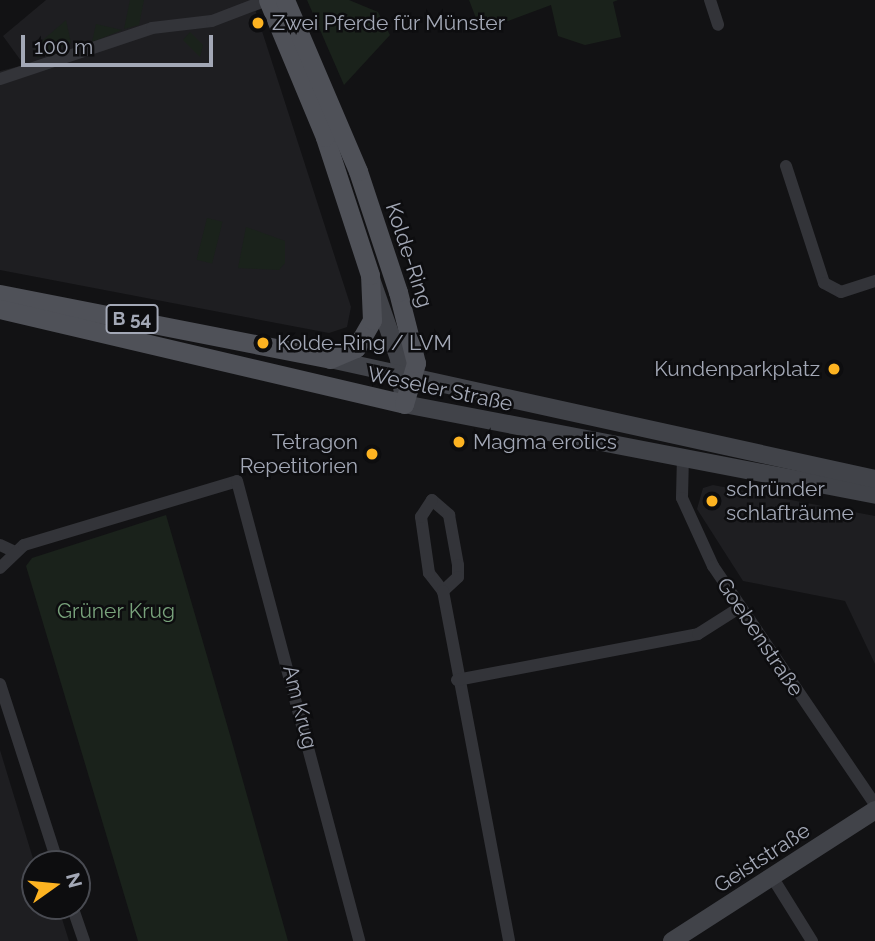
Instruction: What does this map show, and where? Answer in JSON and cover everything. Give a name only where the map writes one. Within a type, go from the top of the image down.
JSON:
[{"type":"main road","name":"Kolde-Ring","points":[[268,0],[325,137],[370,275],[386,309],[407,377]]},
{"type":"main road","name":"Kolde-Ring","points":[[285,0],[379,233],[411,339],[404,404]]},
{"type":"main road","name":"Kolde-Ring","points":[[330,359],[356,348],[368,333],[370,275]]},
{"type":"main road","name":"Weseler Straße","points":[[0,294],[330,359],[875,479]]},
{"type":"main road","name":"Weseler Straße","points":[[0,309],[404,404],[875,495]]},
{"type":"main road","name":"Geiststraße","points":[[672,941],[774,880],[875,810]]},
{"type":"street","points":[[0,79],[152,28],[212,21],[268,0]]},
{"type":"street","points":[[710,0],[718,25]]},
{"type":"street","points":[[786,166],[824,283],[841,292],[875,281]]},
{"type":"street","name":"Goebenstraße","points":[[683,456],[689,523],[739,608],[875,804]]},
{"type":"street","name":"Am Krug","points":[[13,551],[231,480],[243,492],[359,941]]},
{"type":"street","points":[[443,591],[458,577],[458,565],[449,515],[432,500],[421,517],[429,573],[443,591],[457,680],[509,941]]},
{"type":"street","points":[[0,545],[13,551],[0,568]]},
{"type":"street","points":[[457,680],[698,634],[739,608]]},
{"type":"street","points":[[0,684],[53,850]]},
{"type":"street","points":[[774,880],[812,941]]},
{"type":"street","points":[[77,920],[84,941]]},
{"type":"shaded area","points":[[46,0],[252,0],[351,307],[347,327],[329,333],[0,270],[0,71],[24,65],[3,36]]},
{"type":"shaded area","points":[[713,485],[875,516],[875,664],[845,601],[743,581],[697,509],[703,488]]},
{"type":"shaded area","points":[[0,750],[30,850],[21,850],[21,920],[62,920],[69,941],[0,941]]},
{"type":"green space","points":[[130,0],[144,0],[139,25],[124,29]]},
{"type":"green space","points":[[307,0],[349,0],[378,12],[390,35],[344,85]]},
{"type":"green space","points":[[469,0],[618,0],[613,2],[621,37],[585,45],[558,36],[551,5],[481,31]]},
{"type":"green space","points":[[66,20],[71,43],[37,58],[35,47]]},
{"type":"green space","points":[[96,24],[122,30],[92,42]]},
{"type":"green space","points":[[190,32],[203,45],[200,57],[183,40]]},
{"type":"green space","points":[[207,218],[223,222],[212,264],[197,260]]},
{"type":"green space","points":[[246,227],[285,241],[285,263],[279,270],[238,268]]},
{"type":"green space","name":"Grüner Krug","points":[[166,515],[288,941],[138,941],[26,566],[32,558]]},
{"type":"place","name":"Zwei Pferde für Münster","points":[[258,23]]},
{"type":"place","name":"Kolde-Ring / LVM","points":[[263,343]]},
{"type":"place","name":"Kundenparkplatz","points":[[834,369]]},
{"type":"place","name":"Magma erotics","points":[[459,442]]},
{"type":"place","name":"Tetragon Repetitorien","points":[[372,454]]},
{"type":"place","name":"schründer schlafträume","points":[[712,501]]}]
